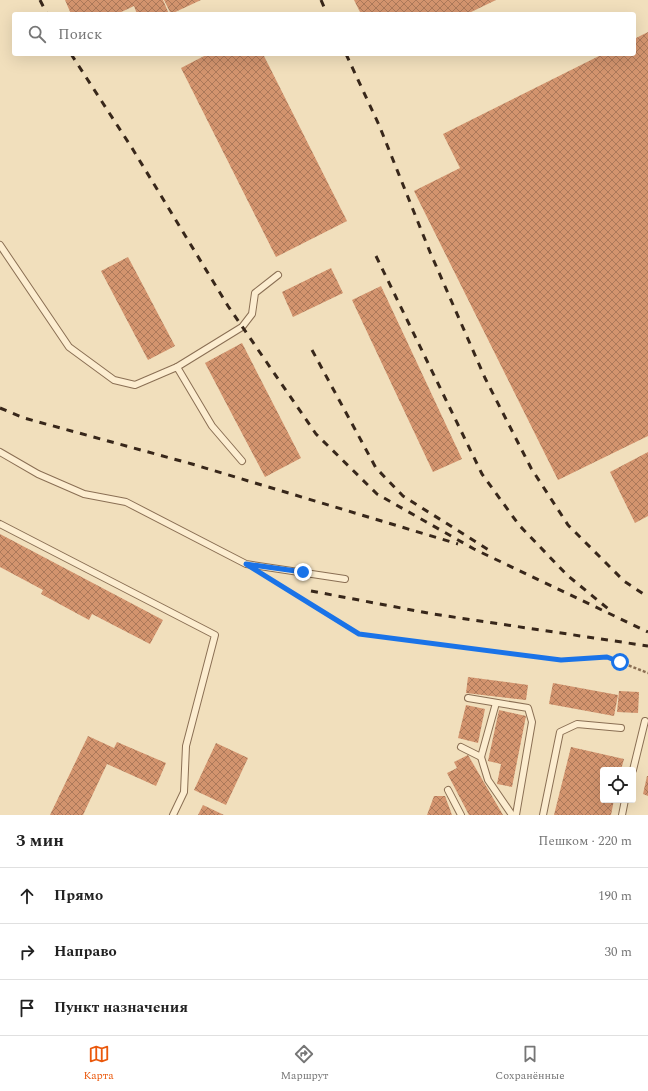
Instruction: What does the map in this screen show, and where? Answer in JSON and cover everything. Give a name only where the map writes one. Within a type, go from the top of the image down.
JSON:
[{"type":"lane","points":[[0,245],[69,347],[114,380],[135,385],[177,368],[242,327],[252,314],[255,293],[278,275]]},
{"type":"lane","points":[[177,368],[212,426],[242,461]]},
{"type":"lane","points":[[0,452],[38,474],[84,494],[126,502],[246,564],[345,579]]},
{"type":"lane","points":[[0,524],[214,635],[186,746],[184,792],[173,815]]},
{"type":"lane","points":[[468,698],[528,708],[532,722],[516,815]]},
{"type":"lane","points":[[496,703],[481,757],[488,780],[512,815]]},
{"type":"lane","points":[[634,767],[645,736],[645,721]]},
{"type":"lane","points":[[543,815],[560,732],[577,724],[621,728]]},
{"type":"lane","points":[[461,747],[481,757]]},
{"type":"lane","points":[[448,790],[461,815]]},
{"type":"lane","points":[[622,815],[624,803]]},
{"type":"path","points":[[266,576],[359,634],[561,660],[607,657],[648,673]]},
{"type":"building","points":[[65,0],[163,0],[168,12],[136,12],[134,6],[121,12],[70,12]]},
{"type":"building","points":[[164,0],[201,0],[175,12],[170,12]]},
{"type":"building","points":[[354,0],[496,0],[471,12],[360,12]]},
{"type":"building","points":[[648,32],[648,436],[558,480],[414,191],[460,168],[443,134],[599,56],[636,56],[636,38]]},
{"type":"building","points":[[204,56],[264,56],[347,221],[276,257],[181,68]]},
{"type":"building","points":[[128,257],[175,346],[148,360],[101,271]]},
{"type":"building","points":[[331,268],[343,293],[293,317],[282,292]]},
{"type":"building","points":[[381,286],[462,459],[433,472],[352,300]]},
{"type":"building","points":[[242,343],[301,458],[265,477],[205,363]]},
{"type":"building","points":[[648,452],[648,516],[635,523],[610,472]]},
{"type":"building","points":[[0,534],[163,620],[150,644],[92,614],[89,620],[41,594],[43,590],[0,567]]},
{"type":"building","points":[[468,677],[528,685],[526,700],[466,693]]},
{"type":"building","points":[[553,683],[618,695],[614,716],[549,704]]},
{"type":"building","points":[[619,691],[639,692],[638,713],[617,712]]},
{"type":"building","points":[[466,705],[485,709],[478,743],[458,738]]},
{"type":"building","points":[[499,710],[526,716],[512,787],[497,784],[501,764],[488,761]]},
{"type":"building","points":[[88,736],[114,748],[117,742],[166,763],[156,786],[107,764],[83,815],[50,815]]},
{"type":"building","points":[[216,743],[248,758],[226,805],[194,790]]},
{"type":"building","points":[[571,747],[624,759],[622,767],[600,767],[600,803],[613,803],[611,815],[554,815]]},
{"type":"building","points":[[468,755],[503,815],[469,815],[447,773],[457,768],[454,762]]},
{"type":"building","points":[[648,776],[648,796],[643,794]]},
{"type":"building","points":[[434,796],[445,796],[452,815],[427,815]]},
{"type":"building","points":[[203,805],[224,815],[198,815]]},
{"type":"railway","points":[[40,0],[46,12]]},
{"type":"railway","points":[[321,0],[326,12]]},
{"type":"railway","points":[[72,56],[132,148],[228,306],[316,434],[377,494],[474,549],[648,632]]},
{"type":"railway","points":[[347,56],[379,125],[430,252],[485,378],[531,468],[568,525],[624,581],[648,597]]},
{"type":"railway","points":[[376,256],[482,474],[519,525],[567,575],[612,612]]},
{"type":"railway","points":[[312,350],[376,468],[403,496],[492,552]]},
{"type":"railway","points":[[0,408],[24,418],[192,464],[458,544]]},
{"type":"railway","points":[[311,591],[433,614],[648,646]]},
{"type":"route","points":[[303,572],[246,564],[359,634],[561,660],[607,657],[620,662]]}]
